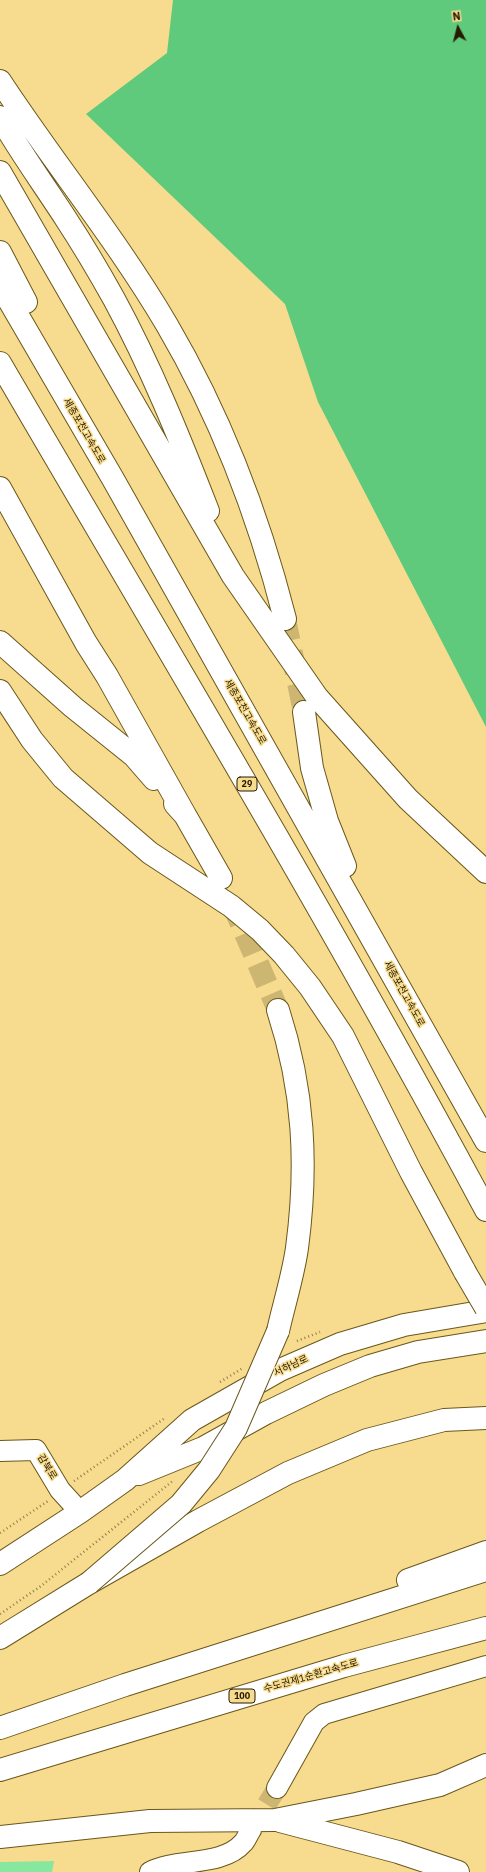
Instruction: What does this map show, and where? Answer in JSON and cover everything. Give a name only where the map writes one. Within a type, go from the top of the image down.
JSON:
[{"type":"main road","points":[[0,81],[143,285],[168,325],[191,369],[236,465],[271,564],[285,619]]},
{"type":"main road","points":[[0,117],[17,147],[66,219],[114,299],[147,364],[182,442],[233,576]]},
{"type":"main road","points":[[0,172],[233,576],[317,697],[408,799],[486,872]]},
{"type":"main road","points":[[0,252],[113,479]]},
{"type":"main road","name":"세종포천고속도로","points":[[0,285],[113,479],[486,1141]]},
{"type":"main road","name":"29","points":[[0,363],[248,786],[406,1061],[486,1210]]},
{"type":"main road","points":[[0,488],[86,643],[108,676],[221,878]]},
{"type":"main road","points":[[0,642],[67,702],[134,756],[185,815]]},
{"type":"main road","points":[[0,691],[12,713],[63,778],[150,853],[231,906],[260,930],[284,955],[310,987],[343,1036],[411,1172],[486,1310]]},
{"type":"main road","points":[[304,712],[312,768],[327,821],[371,935]]},
{"type":"main road","points":[[89,1583],[180,1504],[209,1470],[236,1428],[278,1331],[297,1249],[304,1169],[300,1103],[289,1045],[278,1010]]},
{"type":"main road","name":"서하남로","points":[[0,1564],[80,1512],[125,1480],[192,1420],[280,1370],[340,1344],[404,1325],[486,1310]]},
{"type":"main road","name":"서하남로","points":[[125,1480],[203,1448],[266,1413],[324,1385],[370,1366],[418,1352],[486,1341]]},
{"type":"main road","points":[[0,1638],[89,1583],[198,1521],[288,1473],[367,1440],[444,1420],[486,1418]]},
{"type":"main road","points":[[0,1728],[125,1685],[486,1552]]},
{"type":"main road","points":[[125,1685],[486,1570]]},
{"type":"main road","name":"수도권제1순환고속도로","points":[[0,1770],[344,1666],[486,1628]]},
{"type":"main road","points":[[0,1837],[150,1821],[275,1820],[440,1785],[486,1765]]},
{"type":"main road","points":[[275,1820],[398,1852],[458,1872]]},
{"type":"street","name":"감북로","points":[[0,1451],[36,1450],[60,1490],[80,1512]]},
{"type":"street","points":[[277,1788],[314,1722],[324,1714],[486,1666]]},
{"type":"street","points":[[150,1872],[176,1865],[215,1858],[231,1852],[242,1844],[251,1830]]},
{"type":"green space","points":[[173,0],[486,0],[486,727],[318,402],[285,304],[86,114],[167,53]]},
{"type":"green space","points":[[54,1861],[52,1872],[0,1872],[0,1862]]},
{"type":"tunnel","points":[[285,619],[304,712]]},
{"type":"tunnel","points":[[232,903],[278,1010]]},
{"type":"tunnel","points":[[251,1830],[277,1788]]}]
